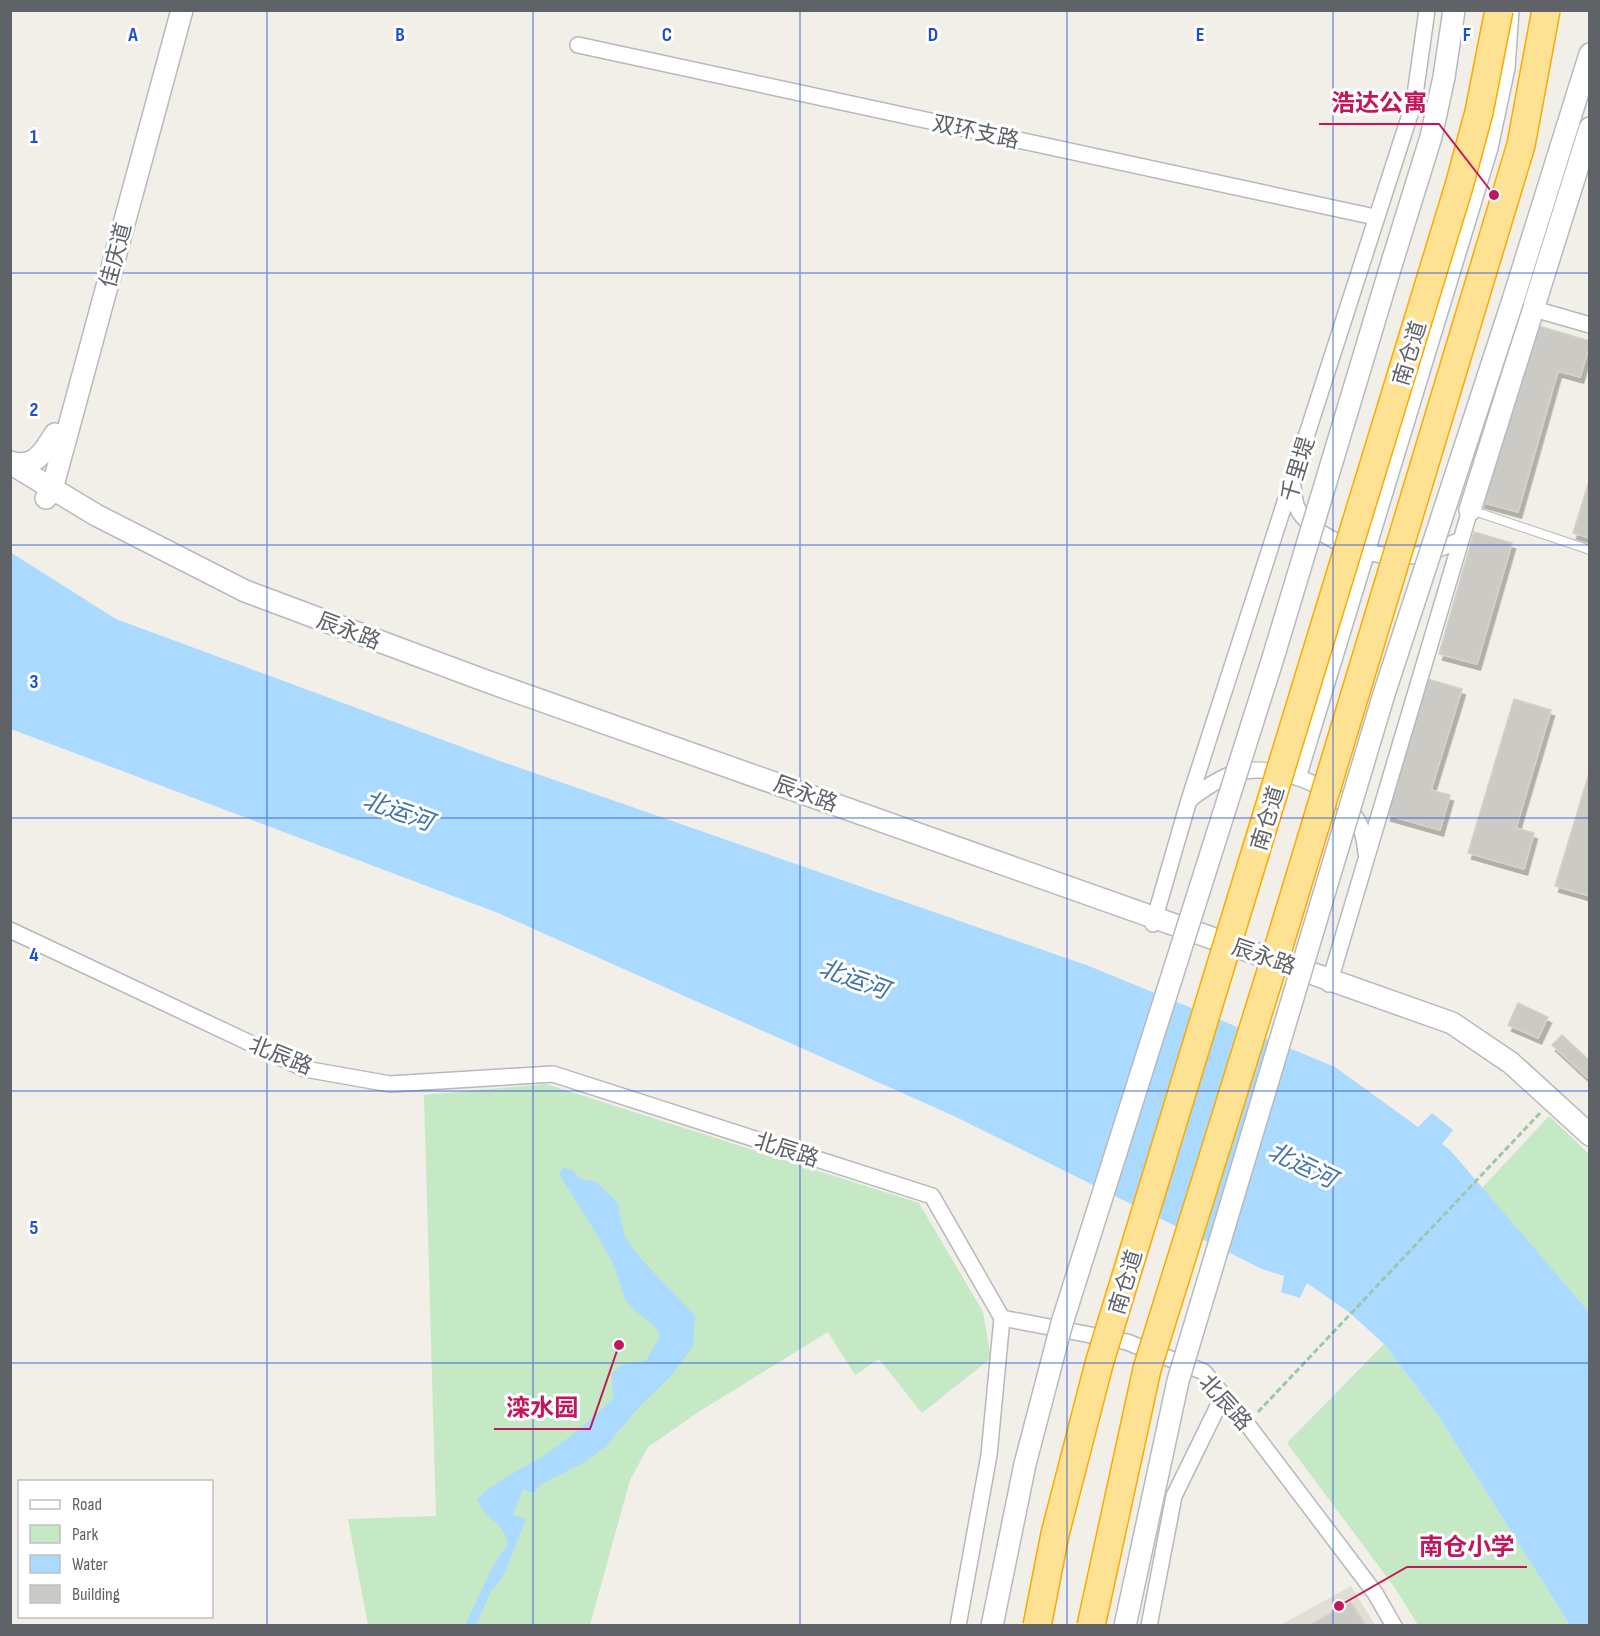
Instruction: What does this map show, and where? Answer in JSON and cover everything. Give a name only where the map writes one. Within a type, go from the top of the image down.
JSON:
[{"type":"highway","name":"南仓道","points":[[1037,1626],[1055,1534],[1099,1364],[1459,186],[1482,101],[1498,10]]},
{"type":"highway","name":"南仓道","points":[[1091,1626],[1147,1369],[1278,950],[1521,146],[1546,10]]},
{"type":"street","name":"佳庆道","points":[[61,432],[169,10]]},
{"type":"street","name":"佳庆道","points":[[42,485],[61,432],[182,10]]},
{"type":"street","name":"千里堤","points":[[1153,921],[1375,217],[1414,102],[1427,10]]},
{"type":"street","points":[[992,1626],[1025,1464],[1062,1323],[1269,669],[1431,137],[1444,77],[1454,10]]},
{"type":"street","points":[[1298,778],[1490,148],[1507,69],[1511,10]]},
{"type":"street","name":"双环支路","points":[[578,45],[1375,217]]},
{"type":"street","points":[[1125,1626],[1178,1381],[1384,694],[1513,300],[1590,54]]},
{"type":"street","points":[[1336,978],[1367,859],[1461,540],[1590,128]]},
{"type":"street","points":[[1534,309],[1590,325]]},
{"type":"street","points":[[10,463],[26,464],[36,460],[61,432]]},
{"type":"street","name":"辰永路","points":[[10,463],[42,485],[166,552],[245,591],[486,681],[1153,921],[1336,978],[1429,1013],[1473,1035],[1510,1064],[1590,1136]]},
{"type":"street","points":[[10,473],[42,485]]},
{"type":"street","points":[[1293,483],[1299,512],[1313,526],[1351,547],[1366,552],[1401,556],[1417,555],[1461,540]]},
{"type":"street","points":[[1189,801],[1208,786],[1232,774],[1253,770],[1298,778],[1330,793],[1358,819],[1364,836],[1367,859]]},
{"type":"street","name":"北辰路","points":[[10,930],[305,1069],[390,1084],[553,1074],[932,1196],[1002,1318],[1127,1342],[1204,1372],[1247,1424],[1375,1593],[1394,1626]]},
{"type":"street","name":"辰永路","points":[[1336,978],[1427,1017],[1460,1034],[1504,1065],[1590,1142]]},
{"type":"street","points":[[958,1626],[989,1455],[1002,1318]]},
{"type":"street","points":[[1149,1626],[1174,1496],[1223,1396]]},
{"type":"lane","points":[[1470,510],[1590,550]]},
{"type":"path","points":[[1247,1424],[1548,1104]]},
{"type":"shaded area","points":[[1351,1586],[1375,1625],[1279,1626]]},
{"type":"green space","points":[[546,1084],[919,1203],[983,1312],[991,1358],[922,1413],[879,1359],[855,1375],[828,1332],[700,1411],[648,1447],[630,1480],[590,1625],[368,1625],[348,1519],[436,1516],[424,1095]]},
{"type":"green space","points":[[1549,1116],[1589,1154],[1589,1312],[1482,1188]]},
{"type":"green space","points":[[1384,1344],[1439,1417],[1570,1625],[1418,1625],[1395,1588],[1287,1443]]},
{"type":"water","name":"北运河","points":[[10,552],[116,619],[497,760],[1089,966],[1335,1067],[1418,1127],[1432,1113],[1453,1130],[1442,1144],[1450,1150],[1589,1312],[1589,1625],[1570,1625],[1439,1417],[1384,1344],[1350,1313],[1307,1283],[1300,1298],[1281,1292],[1284,1276],[1262,1269],[954,1116],[498,913],[11,729]]},
{"type":"water","points":[[563,1168],[572,1170],[581,1179],[596,1182],[617,1202],[625,1237],[642,1260],[695,1316],[693,1346],[672,1375],[638,1408],[606,1446],[583,1463],[540,1485],[534,1493],[523,1489],[513,1515],[526,1519],[503,1577],[491,1591],[476,1625],[465,1625],[495,1562],[508,1544],[498,1524],[484,1511],[477,1499],[494,1485],[552,1450],[591,1419],[613,1398],[612,1373],[620,1366],[646,1361],[660,1335],[625,1298],[610,1258],[559,1174]]},
{"type":"building","points":[[1532,324],[1590,341],[1590,345],[1580,377],[1558,371],[1518,512],[1481,502]]},
{"type":"building","points":[[1590,478],[1590,538],[1573,533]]},
{"type":"building","points":[[1474,532],[1512,543],[1477,664],[1439,654]]},
{"type":"building","points":[[1428,679],[1462,689],[1431,790],[1450,795],[1440,830],[1387,815]]},
{"type":"building","points":[[1514,699],[1551,710],[1516,828],[1534,833],[1524,869],[1468,853]]},
{"type":"building","points":[[1590,770],[1590,896],[1555,886]]},
{"type":"building","points":[[1518,1003],[1548,1017],[1538,1038],[1508,1025]]},
{"type":"building","points":[[1562,1035],[1590,1061],[1590,1080],[1552,1045]]},
{"type":"building","points":[[1351,1602],[1365,1626],[1308,1626]]},
{"type":"place","name":"浩达公寓","points":[[1494,195]]},
{"type":"place","name":"滦水园","points":[[619,1345]]},
{"type":"place","name":"南仓小学","points":[[1339,1606]]}]
